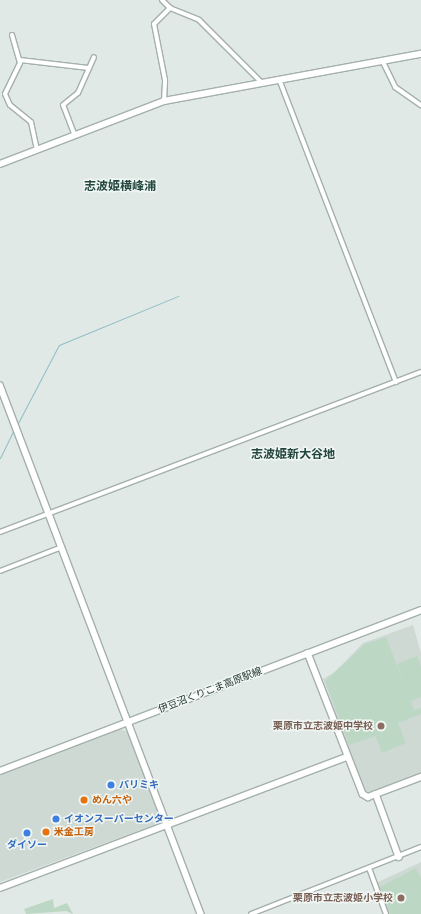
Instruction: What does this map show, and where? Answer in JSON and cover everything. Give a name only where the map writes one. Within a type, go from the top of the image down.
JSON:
[{"type":"street","points":[[162,0],[170,8],[199,20],[262,83]]},
{"type":"street","points":[[164,101],[165,80],[154,24],[170,8]]},
{"type":"street","points":[[12,35],[20,60],[5,94],[10,105],[31,122],[37,150]]},
{"type":"street","points":[[0,164],[164,101],[421,54]]},
{"type":"street","points":[[75,136],[63,105],[78,93],[94,57]]},
{"type":"street","points":[[20,60],[89,68]]},
{"type":"street","points":[[383,62],[395,88],[421,105]]},
{"type":"street","points":[[280,79],[396,382]]},
{"type":"street","points":[[0,532],[421,372]]},
{"type":"street","points":[[0,385],[201,914]]},
{"type":"street","points":[[0,571],[62,547]]},
{"type":"street","name":"伊豆沼くりこま高原駅線","points":[[0,771],[421,610]]},
{"type":"street","points":[[308,653],[363,794],[368,797],[421,777]]},
{"type":"street","points":[[0,888],[348,757]]},
{"type":"street","points":[[376,794],[399,857]]},
{"type":"street","points":[[251,914],[399,857],[421,847]]},
{"type":"street","points":[[369,868],[386,914]]},
{"type":"shaded area","name":"栗原市立志波姫中学校","points":[[413,625],[421,653],[421,773],[371,793],[364,790],[323,679],[335,672],[363,643]]},
{"type":"shaded area","points":[[120,729],[128,732],[161,818],[157,824],[0,882],[0,774]]},
{"type":"shaded area","name":"栗原市立志波姫小学校","points":[[421,862],[421,914],[388,914],[376,883]]},
{"type":"green space","name":"栗原市立志波姫中学校","points":[[386,637],[408,694],[397,664],[417,656],[421,666],[421,697],[411,701],[414,710],[421,708],[421,714],[398,723],[406,743],[382,753],[375,736],[349,745],[325,681],[365,644]]},
{"type":"green space","name":"栗原市立志波姫小学校","points":[[416,868],[421,878],[421,914],[390,914],[380,887]]},
{"type":"green space","points":[[53,899],[54,908],[67,903],[73,914],[66,911],[26,914],[24,909]]},
{"type":"waterway","points":[[18,423],[59,345],[178,296]]},
{"type":"waterway","points":[[0,458],[14,429]]},
{"type":"place","name":"栗原市立志波姫中学校","points":[[381,726]]},
{"type":"place","name":"パリミキ","points":[[111,785]]},
{"type":"place","name":"めん六や","points":[[84,800]]},
{"type":"place","name":"イオンスーパーセンター","points":[[56,819]]},
{"type":"place","name":"米金工房","points":[[46,832]]},
{"type":"place","name":"ダイソー","points":[[27,833]]},
{"type":"place","name":"栗原市立志波姫小学校","points":[[401,898]]},
{"type":"district","name":"志波姫横峰浦","points":[[120,186]]},
{"type":"district","name":"志波姫新大谷地","points":[[293,454]]}]
